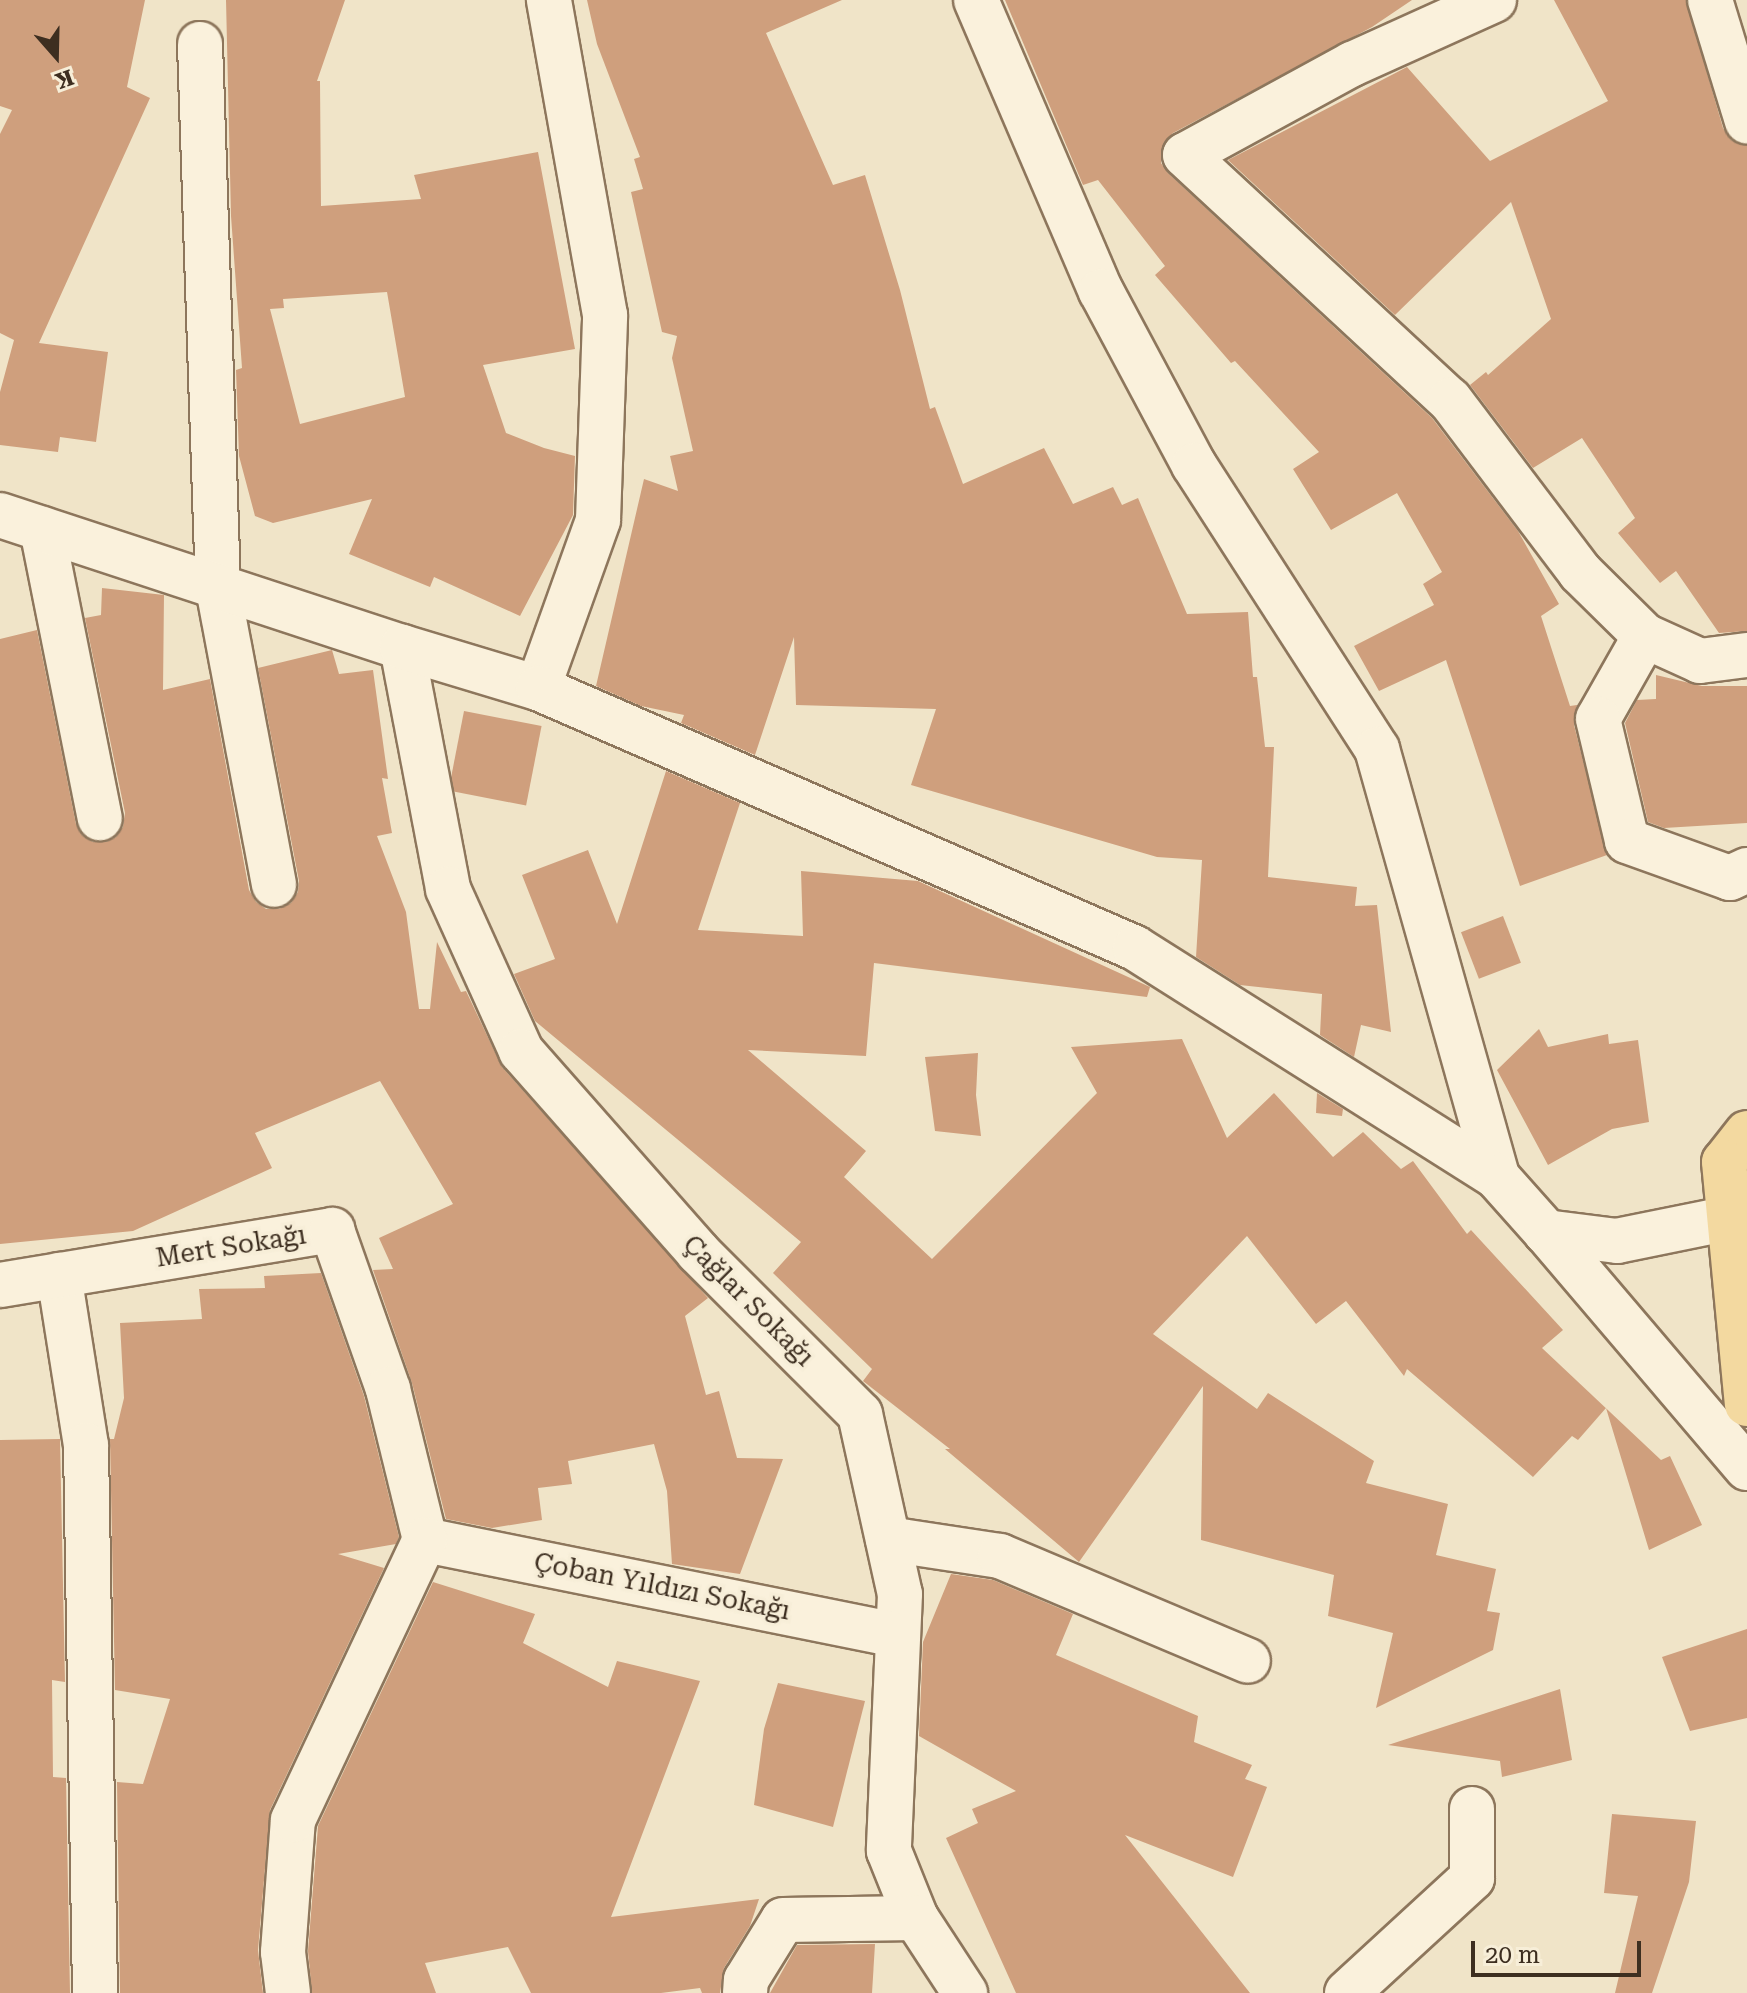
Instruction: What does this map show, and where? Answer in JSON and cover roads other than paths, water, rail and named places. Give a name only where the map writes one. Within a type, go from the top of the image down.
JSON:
[{"type":"main road","points":[[1747,1133],[1724,1162],[1747,1404]]},
{"type":"street","points":[[538,688],[598,520],[605,315],[549,0]]},
{"type":"street","points":[[976,0],[1101,291],[1158,398],[1194,465],[1377,749],[1497,1177]]},
{"type":"street","points":[[1494,0],[1352,64],[1185,155],[1450,400],[1580,572],[1645,636],[1700,661],[1747,655]]},
{"type":"street","points":[[1710,0],[1747,121]]},
{"type":"street","points":[[200,44],[218,588],[274,885]]},
{"type":"street","points":[[0,515],[218,588],[538,688],[1135,948],[1497,1177],[1747,1468]]},
{"type":"street","points":[[42,529],[100,818]]},
{"type":"street","points":[[1645,636],[1598,719],[1627,841],[1730,878],[1747,870]]},
{"type":"street","name":"Çağlar Sokağı","points":[[402,647],[448,889],[521,1051],[698,1252],[860,1414],[900,1594],[889,1851],[916,1918],[965,1993]]},
{"type":"street","points":[[1546,1232],[1617,1241],[1730,1218]]},
{"type":"street","name":"Mert Sokağı","points":[[0,1285],[332,1230],[388,1389],[425,1540]]},
{"type":"street","points":[[59,1275],[86,1445],[95,1993]]},
{"type":"street","points":[[888,1539],[1000,1556],[1248,1661]]},
{"type":"street","points":[[288,1993],[283,1952],[293,1820],[425,1540]]},
{"type":"street","name":"Çoban Yıldızı Sokağı","points":[[425,1540],[898,1635]]},
{"type":"street","points":[[1347,1993],[1472,1878],[1472,1809]]},
{"type":"street","points":[[745,1993],[746,1980],[783,1920],[916,1918]]}]
